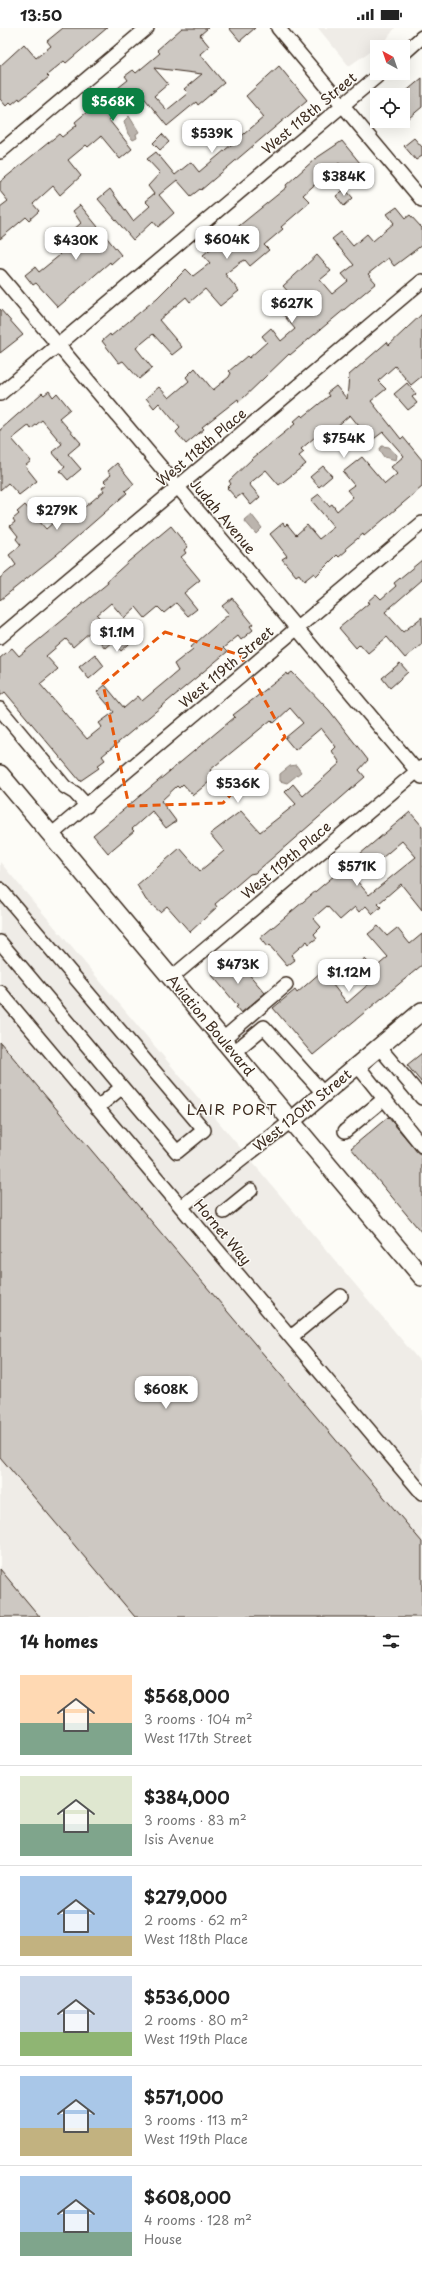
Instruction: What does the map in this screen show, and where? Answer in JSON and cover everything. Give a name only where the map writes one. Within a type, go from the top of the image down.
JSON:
[{"type":"main road","name":"Aviation Boulevard","points":[[0,774],[422,1277]]},
{"type":"main road","name":"West 120th Street","points":[[291,1121],[422,1011]]},
{"type":"street","points":[[0,152],[147,28]]},
{"type":"street","points":[[278,28],[422,200]]},
{"type":"street","points":[[410,48],[422,37]]},
{"type":"street","name":"West 118th Street","points":[[0,394],[372,80]]},
{"type":"street","name":"Judah Avenue","points":[[0,276],[420,772]]},
{"type":"street","name":"West 118th Place","points":[[0,637],[422,281]]},
{"type":"street","name":"West 119th Street","points":[[51,835],[422,523]]},
{"type":"street","points":[[0,709],[65,787],[75,793],[87,806]]},
{"type":"street","name":"West 119th Place","points":[[171,978],[420,772]]},
{"type":"street","points":[[0,889],[204,1130],[177,1152],[0,942]]},
{"type":"street","points":[[228,1046],[286,985]]},
{"type":"street","name":"Hornet Way","points":[[0,992],[422,1493]]},
{"type":"street","points":[[228,1046],[264,1027],[324,1094]]},
{"type":"street","points":[[379,1047],[422,1098]]},
{"type":"street","points":[[357,1065],[422,1146]]},
{"type":"street","points":[[98,1108],[122,1087]]},
{"type":"street","points":[[345,1131],[384,1099]]},
{"type":"street","name":"West 120th Street","points":[[181,1207],[291,1121]]},
{"type":"street","points":[[224,1212],[251,1190]]},
{"type":"street","points":[[291,1337],[341,1296]]},
{"type":"highlighted area","points":[[165,632],[240,655],[285,737],[223,803],[129,806],[103,684]]},
{"type":"shaded area","points":[[318,28],[395,28],[386,40],[370,40],[370,51],[349,66]]},
{"type":"shaded area","points":[[129,116],[139,132],[136,134],[137,138],[133,140],[128,134],[124,121]]},
{"type":"shaded area","points":[[382,446],[389,447],[397,455],[396,460],[384,457],[379,450]]},
{"type":"shaded area","points":[[251,514],[262,528],[256,534],[244,520]]},
{"type":"shaded area","points":[[296,765],[301,772],[287,783],[280,781],[280,774],[290,766]]},
{"type":"shaded area","points":[[0,862],[422,1364],[422,1617],[0,1617]]},
{"type":"building","points":[[63,28],[107,28],[66,63],[64,61],[47,75],[49,77],[20,100],[19,98],[12,104],[10,102],[6,106],[0,99],[0,66],[24,44],[36,58],[51,46],[47,41]]},
{"type":"building","points":[[182,28],[208,28],[200,35],[209,46],[200,54],[224,83],[198,105],[196,102],[167,126],[141,94],[109,120],[132,149],[120,159],[101,136],[88,147],[86,145],[68,160],[81,176],[60,195],[53,186],[33,204],[39,211],[29,220],[26,217],[0,239],[0,207],[8,201],[0,191],[0,182],[59,134],[62,137],[77,125],[75,122],[128,80],[125,76],[133,70],[136,73],[160,53],[157,50]],"holes":[[[154,68],[202,74],[184,89],[188,93],[167,110],[154,96],[168,84]]]},
{"type":"building","points":[[229,28],[255,28],[240,41]]},
{"type":"building","points":[[279,66],[307,100],[201,190],[200,189],[191,196],[177,180],[159,195],[174,213],[158,227],[153,221],[133,240],[98,199],[110,189],[133,221],[150,206],[145,201],[154,194],[148,186],[160,173],[147,159],[156,152],[175,175],[191,162],[199,172],[264,117],[246,96]]},
{"type":"building","points":[[422,78],[422,107],[410,117],[410,88]]},
{"type":"building","points":[[162,134],[169,142],[160,150],[153,143]]},
{"type":"building","points":[[414,138],[422,147],[422,156],[416,160],[404,146]]},
{"type":"building","points":[[342,141],[369,174],[357,184],[339,163],[303,195],[310,202],[281,227],[283,229],[264,245],[269,250],[250,266],[245,260],[225,274],[239,291],[220,306],[205,289],[190,302],[186,297],[159,320],[182,347],[172,355],[153,334],[136,348],[152,368],[139,379],[123,361],[119,363],[102,341],[110,334],[111,336],[157,298],[186,269],[193,276],[210,263],[203,255],[287,187],[286,185],[315,159]]},
{"type":"building","points":[[345,189],[353,198],[344,206],[336,196]]},
{"type":"building","points":[[80,205],[121,255],[111,264],[110,262],[58,307],[36,283],[33,285],[25,275],[35,267],[39,272],[60,255],[57,252],[68,243],[64,238],[81,223],[73,211]]},
{"type":"building","points":[[397,207],[406,218],[410,215],[422,228],[422,245],[394,266],[388,258],[368,274],[376,283],[290,355],[289,354],[239,402],[238,399],[202,427],[204,429],[186,444],[176,432],[180,428],[159,403],[154,408],[146,398],[159,387],[169,398],[189,381],[186,377],[195,368],[213,390],[229,377],[231,373],[229,371],[247,356],[249,358],[267,342],[262,336],[271,328],[281,341],[295,329],[277,307],[291,295],[283,286],[317,255],[331,271],[320,280],[332,294],[348,281],[342,274],[354,265],[332,239],[341,232],[353,246],[367,234],[373,241],[394,223],[387,214]]},
{"type":"building","points":[[0,309],[23,335],[0,353]]},
{"type":"building","points":[[422,314],[422,376],[411,385],[395,366],[378,381],[386,389],[371,401],[401,439],[403,437],[422,460],[422,487],[364,536],[363,534],[346,548],[347,550],[339,557],[337,555],[316,576],[314,573],[304,581],[299,574],[296,576],[282,559],[287,556],[270,534],[283,523],[285,526],[287,524],[296,535],[307,525],[319,539],[334,527],[311,500],[319,494],[329,506],[332,504],[337,511],[353,497],[347,490],[354,485],[343,472],[362,457],[385,484],[397,474],[391,467],[404,456],[383,432],[371,441],[350,415],[336,427],[345,438],[334,447],[321,432],[301,449],[304,452],[299,456],[306,464],[279,485],[266,470],[249,484],[260,497],[251,505],[242,494],[236,498],[227,488],[231,484],[229,481],[253,458],[295,424],[293,422],[301,415],[303,417],[329,396],[327,393],[336,386],[347,399],[349,375],[387,342],[389,345]]},
{"type":"building","points":[[407,383],[416,394],[412,397],[417,403],[408,410],[394,394]]},
{"type":"building","points":[[49,391],[53,397],[57,393],[70,409],[59,418],[81,443],[68,454],[81,469],[68,480],[60,471],[65,467],[52,452],[62,444],[42,420],[31,429],[29,426],[27,427],[12,439],[31,461],[25,466],[37,481],[19,495],[8,483],[0,490],[0,430],[42,393],[44,395]]},
{"type":"building","points":[[117,463],[134,484],[125,491],[127,493],[56,555],[0,600],[0,578],[16,565],[9,555],[21,545],[16,539],[18,536],[10,526],[15,522],[13,519],[19,514],[17,512],[25,505],[46,529],[69,509],[74,516],[104,491],[102,488],[107,484],[104,481],[111,475],[108,471]]},
{"type":"building","points":[[323,466],[332,476],[319,487],[310,477]]},
{"type":"building","points":[[171,526],[188,547],[184,550],[186,553],[181,557],[200,580],[184,593],[197,609],[188,616],[176,603],[164,613],[158,607],[145,618],[136,607],[124,618],[111,603],[97,615],[103,622],[100,624],[114,640],[128,628],[136,638],[121,651],[113,641],[105,648],[91,631],[73,647],[66,639],[46,656],[58,669],[40,684],[87,739],[102,727],[99,723],[114,712],[97,692],[105,685],[124,708],[138,696],[142,701],[178,671],[174,664],[193,649],[191,647],[229,614],[222,606],[232,598],[253,624],[250,626],[253,630],[241,640],[238,636],[223,648],[227,652],[102,756],[105,760],[97,766],[99,768],[80,781],[5,692],[0,696],[0,658],[12,648],[19,656],[108,583],[107,581],[129,561]]},
{"type":"building","points":[[422,560],[422,580],[385,612],[403,632],[422,617],[422,644],[405,658],[387,637],[368,653],[360,644],[356,648],[339,628],[369,603],[367,602],[376,594],[381,599],[396,586],[394,583]]},
{"type":"building","points":[[95,654],[104,666],[89,679],[79,667]]},
{"type":"building","points":[[400,663],[408,672],[390,688],[382,678]]},
{"type":"building","points":[[292,672],[329,710],[368,760],[359,770],[365,777],[255,873],[250,874],[215,904],[217,907],[190,932],[167,906],[160,912],[146,900],[137,885],[180,848],[200,871],[224,851],[210,834],[241,811],[260,832],[296,804],[285,792],[293,784],[303,796],[340,763],[332,751],[336,747],[321,728],[295,750],[285,738],[303,723],[290,708],[274,723],[271,720],[210,770],[215,777],[193,795],[183,784],[179,788],[177,786],[161,801],[176,821],[166,828],[152,811],[132,829],[134,831],[108,853],[93,835],[235,717],[233,715],[287,673],[288,675]]},
{"type":"building","points":[[410,812],[422,826],[422,910],[401,884],[378,904],[381,907],[373,914],[366,906],[359,912],[355,907],[340,920],[327,906],[313,918],[321,927],[314,934],[317,938],[309,944],[307,941],[291,955],[295,960],[287,966],[269,945],[267,947],[260,938]],"holes":[[[402,841],[416,857],[369,895],[356,880]]]},
{"type":"building","points":[[378,926],[387,936],[397,928],[410,944],[422,934],[422,965],[313,1055],[273,1008],[295,990],[297,993],[322,971],[347,1003],[371,982],[357,965],[365,959],[374,969],[388,957],[368,934]]},
{"type":"building","points":[[229,957],[244,974],[247,972],[265,993],[241,1013],[236,1007],[238,1006],[211,974]]},
{"type":"building","points":[[0,1042],[422,1542],[422,1617],[135,1617],[0,1457]]},
{"type":"building","points":[[422,1053],[422,1083],[407,1065]]},
{"type":"building","points":[[388,1117],[422,1157],[422,1233],[351,1148]]},
{"type":"building","points":[[0,1569],[40,1617],[0,1617]]},
{"type":"district","name":"LAIR PORT","points":[[232,1108]]}]
